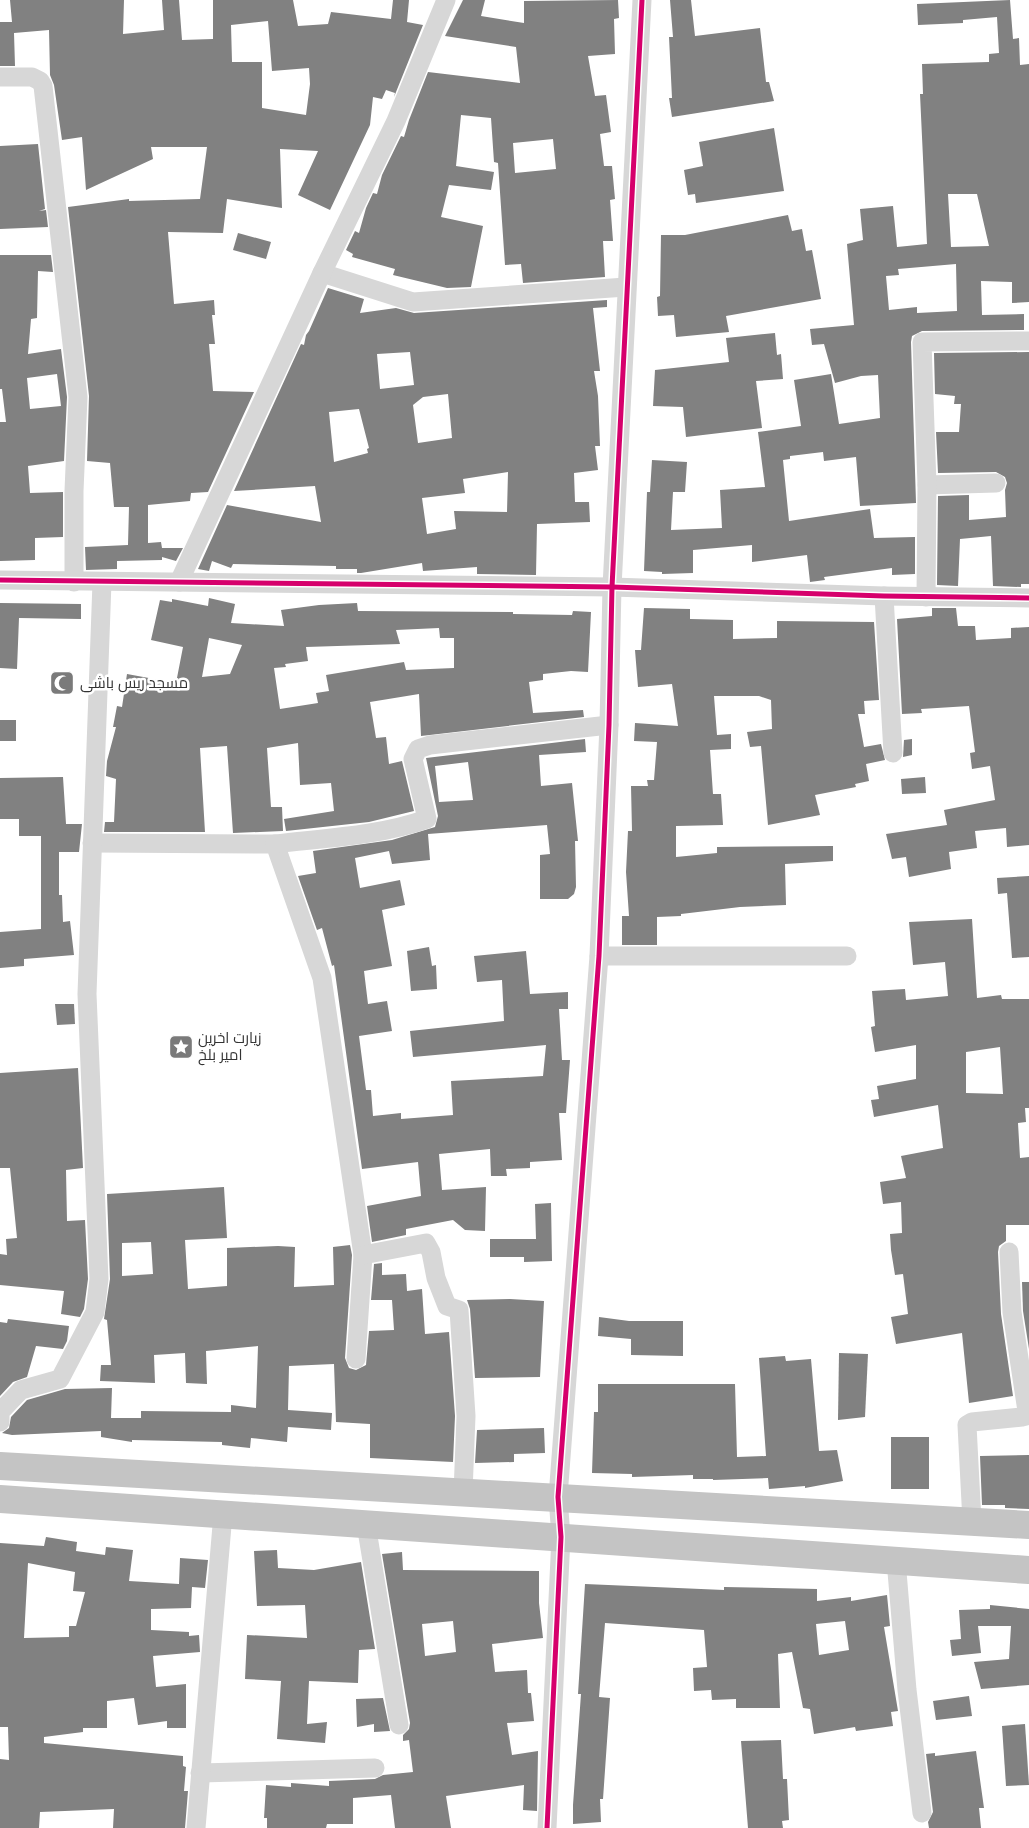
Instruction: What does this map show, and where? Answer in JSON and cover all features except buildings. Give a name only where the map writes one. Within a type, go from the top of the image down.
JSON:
[{"type":"highway","points":[[0,1466],[1029,1525]]},
{"type":"highway","points":[[0,1499],[1029,1570]]},
{"type":"street","points":[[179,582],[322,273],[396,121],[446,0]]},
{"type":"street","points":[[547,1828],[560,1537],[558,1497],[599,956],[609,725],[612,587],[642,0]]},
{"type":"street","points":[[0,77],[32,77],[40,81],[43,86],[78,397],[74,491],[74,582]]},
{"type":"street","points":[[322,273],[413,302],[626,287]]},
{"type":"street","points":[[926,597],[927,485],[922,342],[1029,341]]},
{"type":"street","points":[[927,485],[996,483]]},
{"type":"street","points":[[0,580],[612,587],[884,596],[1029,598]]},
{"type":"street","points":[[0,1422],[0,1412],[21,1390],[60,1380],[94,1312],[99,1279],[87,994],[102,582]]},
{"type":"street","points":[[884,596],[893,753]]},
{"type":"street","points":[[92,843],[275,844],[352,835],[410,825],[427,819],[413,759],[418,749],[609,725]]},
{"type":"street","points":[[275,844],[322,978],[363,1255],[356,1358]]},
{"type":"street","points":[[599,956],[847,956]]},
{"type":"street","points":[[363,1255],[426,1243],[431,1252],[436,1278],[447,1306],[459,1310],[466,1416],[463,1493]]},
{"type":"street","points":[[972,1522],[967,1425],[972,1422],[1022,1417],[1026,1416],[1027,1411],[1012,1312],[1009,1252]]},
{"type":"street","points":[[196,1828],[223,1514]]},
{"type":"street","points":[[366,1524],[398,1725]]},
{"type":"street","points":[[896,1560],[907,1690],[922,1813]]},
{"type":"street","points":[[200,1773],[375,1768]]},
{"type":"cycle path","points":[[547,1828],[561,1537],[558,1497],[599,956],[609,725],[612,587],[642,0]]},
{"type":"cycle path","points":[[0,580],[612,587],[884,596],[1029,598]]},
{"type":"place","name":"مسجد ریس باشی","points":[[62,683]]},
{"type":"place","name":"زیارت اخرین امیر بلخ","points":[[181,1047]]}]
